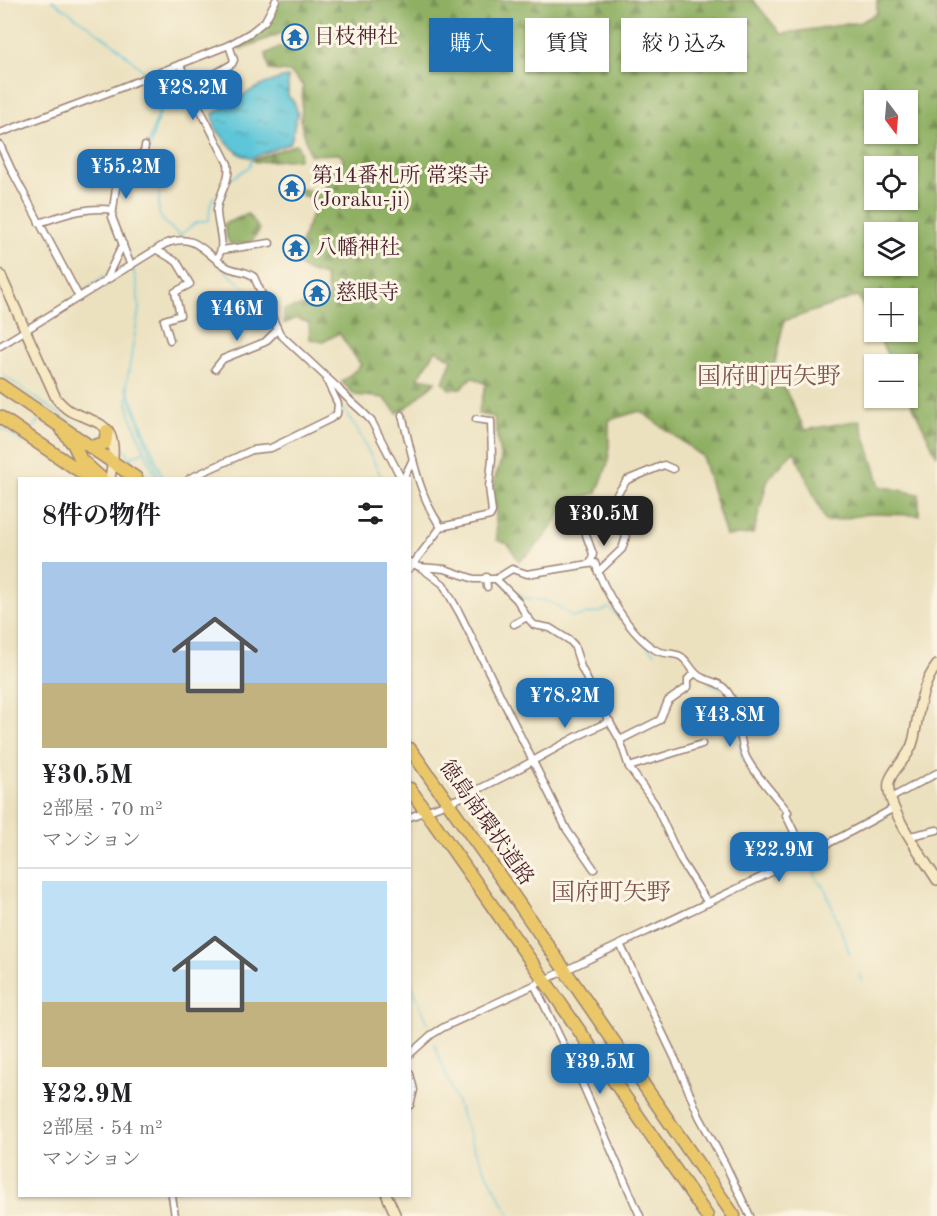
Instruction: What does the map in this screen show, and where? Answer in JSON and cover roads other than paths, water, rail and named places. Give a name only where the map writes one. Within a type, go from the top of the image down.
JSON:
[{"type":"highway","points":[[0,385],[134,477]]},
{"type":"highway","points":[[0,417],[89,477]]},
{"type":"highway","points":[[57,423],[74,445],[81,460],[100,477]]},
{"type":"highway","points":[[92,447],[105,443],[107,431]]},
{"type":"highway","points":[[112,462],[123,477]]},
{"type":"highway","name":"徳島南環状道路","points":[[411,750],[734,1216]]},
{"type":"highway","name":"徳島南環状道路","points":[[411,790],[540,983],[707,1216]]},
{"type":"street","points":[[0,133],[229,45],[265,21],[276,0]]},
{"type":"street","points":[[190,88],[232,64],[234,60],[229,45]]},
{"type":"street","points":[[180,64],[228,164],[229,173],[217,210],[222,250],[216,259]]},
{"type":"street","points":[[0,145],[79,297]]},
{"type":"street","points":[[132,266],[112,217],[118,173],[144,152],[145,146]]},
{"type":"street","points":[[39,223],[98,208],[113,210]]},
{"type":"street","points":[[0,346],[171,242],[187,241],[197,244],[228,268],[247,272],[254,277],[280,334],[345,397],[360,408],[372,422],[401,477]]},
{"type":"street","points":[[222,250],[270,243]]},
{"type":"street","points":[[105,281],[123,244]]},
{"type":"street","points":[[157,250],[177,262],[190,284],[175,292],[180,315],[164,320],[170,340]]},
{"type":"street","points":[[0,274],[56,398],[69,411],[91,419],[107,431],[113,442],[111,477]]},
{"type":"street","points":[[215,369],[223,359],[265,342],[278,330]]},
{"type":"street","points":[[192,477],[252,450],[271,448],[337,414],[338,404],[325,378]]},
{"type":"street","points":[[402,415],[429,511],[441,527]]},
{"type":"street","points":[[413,565],[441,527],[490,516],[492,512],[489,487],[492,459],[490,421],[476,420]]},
{"type":"street","points":[[403,477],[413,459]]},
{"type":"street","points":[[627,480],[664,465],[673,469]]},
{"type":"street","points":[[598,572],[622,549],[626,537],[618,512],[617,494],[627,480],[629,470]]},
{"type":"street","points":[[586,535],[593,554],[591,562]]},
{"type":"street","points":[[496,579],[512,569],[527,574],[595,562],[618,612],[650,646],[658,652],[681,656],[693,675],[718,682],[729,694],[736,710],[742,745],[747,758],[787,814],[807,855]]},
{"type":"street","points":[[413,565],[445,569],[474,579],[486,577],[496,579],[534,624],[550,628],[569,639],[574,645],[588,683],[620,740],[629,767],[655,804],[681,861],[708,903]]},
{"type":"street","points":[[413,565],[443,584],[567,830],[594,869]]},
{"type":"street","points":[[486,577],[487,587]]},
{"type":"street","points":[[514,624],[527,617]]},
{"type":"street","points":[[937,664],[929,677],[918,709],[909,754],[889,782],[894,808],[937,880]]},
{"type":"street","points":[[620,740],[660,720],[668,701],[688,687],[687,683],[693,675]]},
{"type":"street","points":[[411,817],[447,803],[512,773],[578,736],[610,722]]},
{"type":"street","points":[[629,767],[702,744]]},
{"type":"street","points":[[891,798],[937,773]]},
{"type":"street","points":[[411,1053],[444,1026],[708,903],[807,855],[894,808]]},
{"type":"street","points":[[910,836],[937,830]]},
{"type":"street","points":[[620,944],[677,1063],[699,1116],[750,1216]]},
{"type":"street","points":[[540,983],[640,1216]]},
{"type":"street","points":[[411,1078],[414,1090],[411,1101]]},
{"type":"street","points":[[172,1197],[175,1216]]},
{"type":"street","points":[[387,1197],[396,1216]]},
{"type":"water","points":[[288,77],[288,96],[294,102],[298,115],[290,143],[252,158],[241,155],[228,144],[215,127],[213,114],[259,87]]},
{"type":"waterway","points":[[52,0],[115,45],[148,75]]},
{"type":"waterway","points":[[152,78],[164,97],[146,160],[149,170],[160,185],[160,216],[183,238]]},
{"type":"waterway","points":[[148,144],[162,103],[158,91],[150,80]]},
{"type":"waterway","points":[[231,179],[249,167],[252,158]]},
{"type":"waterway","points":[[180,235],[195,223],[209,220],[210,205],[214,196]]},
{"type":"waterway","points":[[220,266],[264,305]]},
{"type":"waterway","points":[[133,268],[139,309],[126,387],[159,477]]},
{"type":"waterway","points":[[82,291],[104,276]]},
{"type":"waterway","points":[[3,375],[89,435],[100,438]]},
{"type":"waterway","points":[[127,384],[163,477]]},
{"type":"waterway","points":[[127,398],[130,414],[156,477]]},
{"type":"waterway","points":[[344,410],[357,429],[381,477]]},
{"type":"waterway","points":[[31,431],[40,418]]},
{"type":"waterway","points":[[0,427],[24,443]]},
{"type":"waterway","points":[[125,448],[132,464],[149,476]]},
{"type":"waterway","points":[[130,458],[144,451]]},
{"type":"waterway","points":[[507,587],[522,598],[555,604],[572,617],[609,608],[623,622]]},
{"type":"waterway","points":[[645,645],[655,653]]},
{"type":"waterway","points":[[709,683],[721,689]]},
{"type":"waterway","points":[[738,740],[743,758],[750,769]]},
{"type":"waterway","points":[[790,815],[807,849]]},
{"type":"waterway","points":[[810,857],[817,880],[825,889],[850,954]]},
{"type":"waterway","points":[[859,974],[862,981]]},
{"type":"waterway","points":[[411,983],[429,1026]]},
{"type":"waterway","points":[[434,1043],[475,1150],[510,1216]]},
{"type":"place","name":"日枝神社","points":[[295,37]]},
{"type":"place","name":"第14番札所 常楽寺 (Joraku-ji)","points":[[292,188]]},
{"type":"place","name":"八幡神社","points":[[296,248]]},
{"type":"place","name":"慈眼寺","points":[[317,293]]},
{"type":"district","name":"国府町西矢野","points":[[769,378]]},
{"type":"district","name":"国府町矢野","points":[[611,894]]}]
